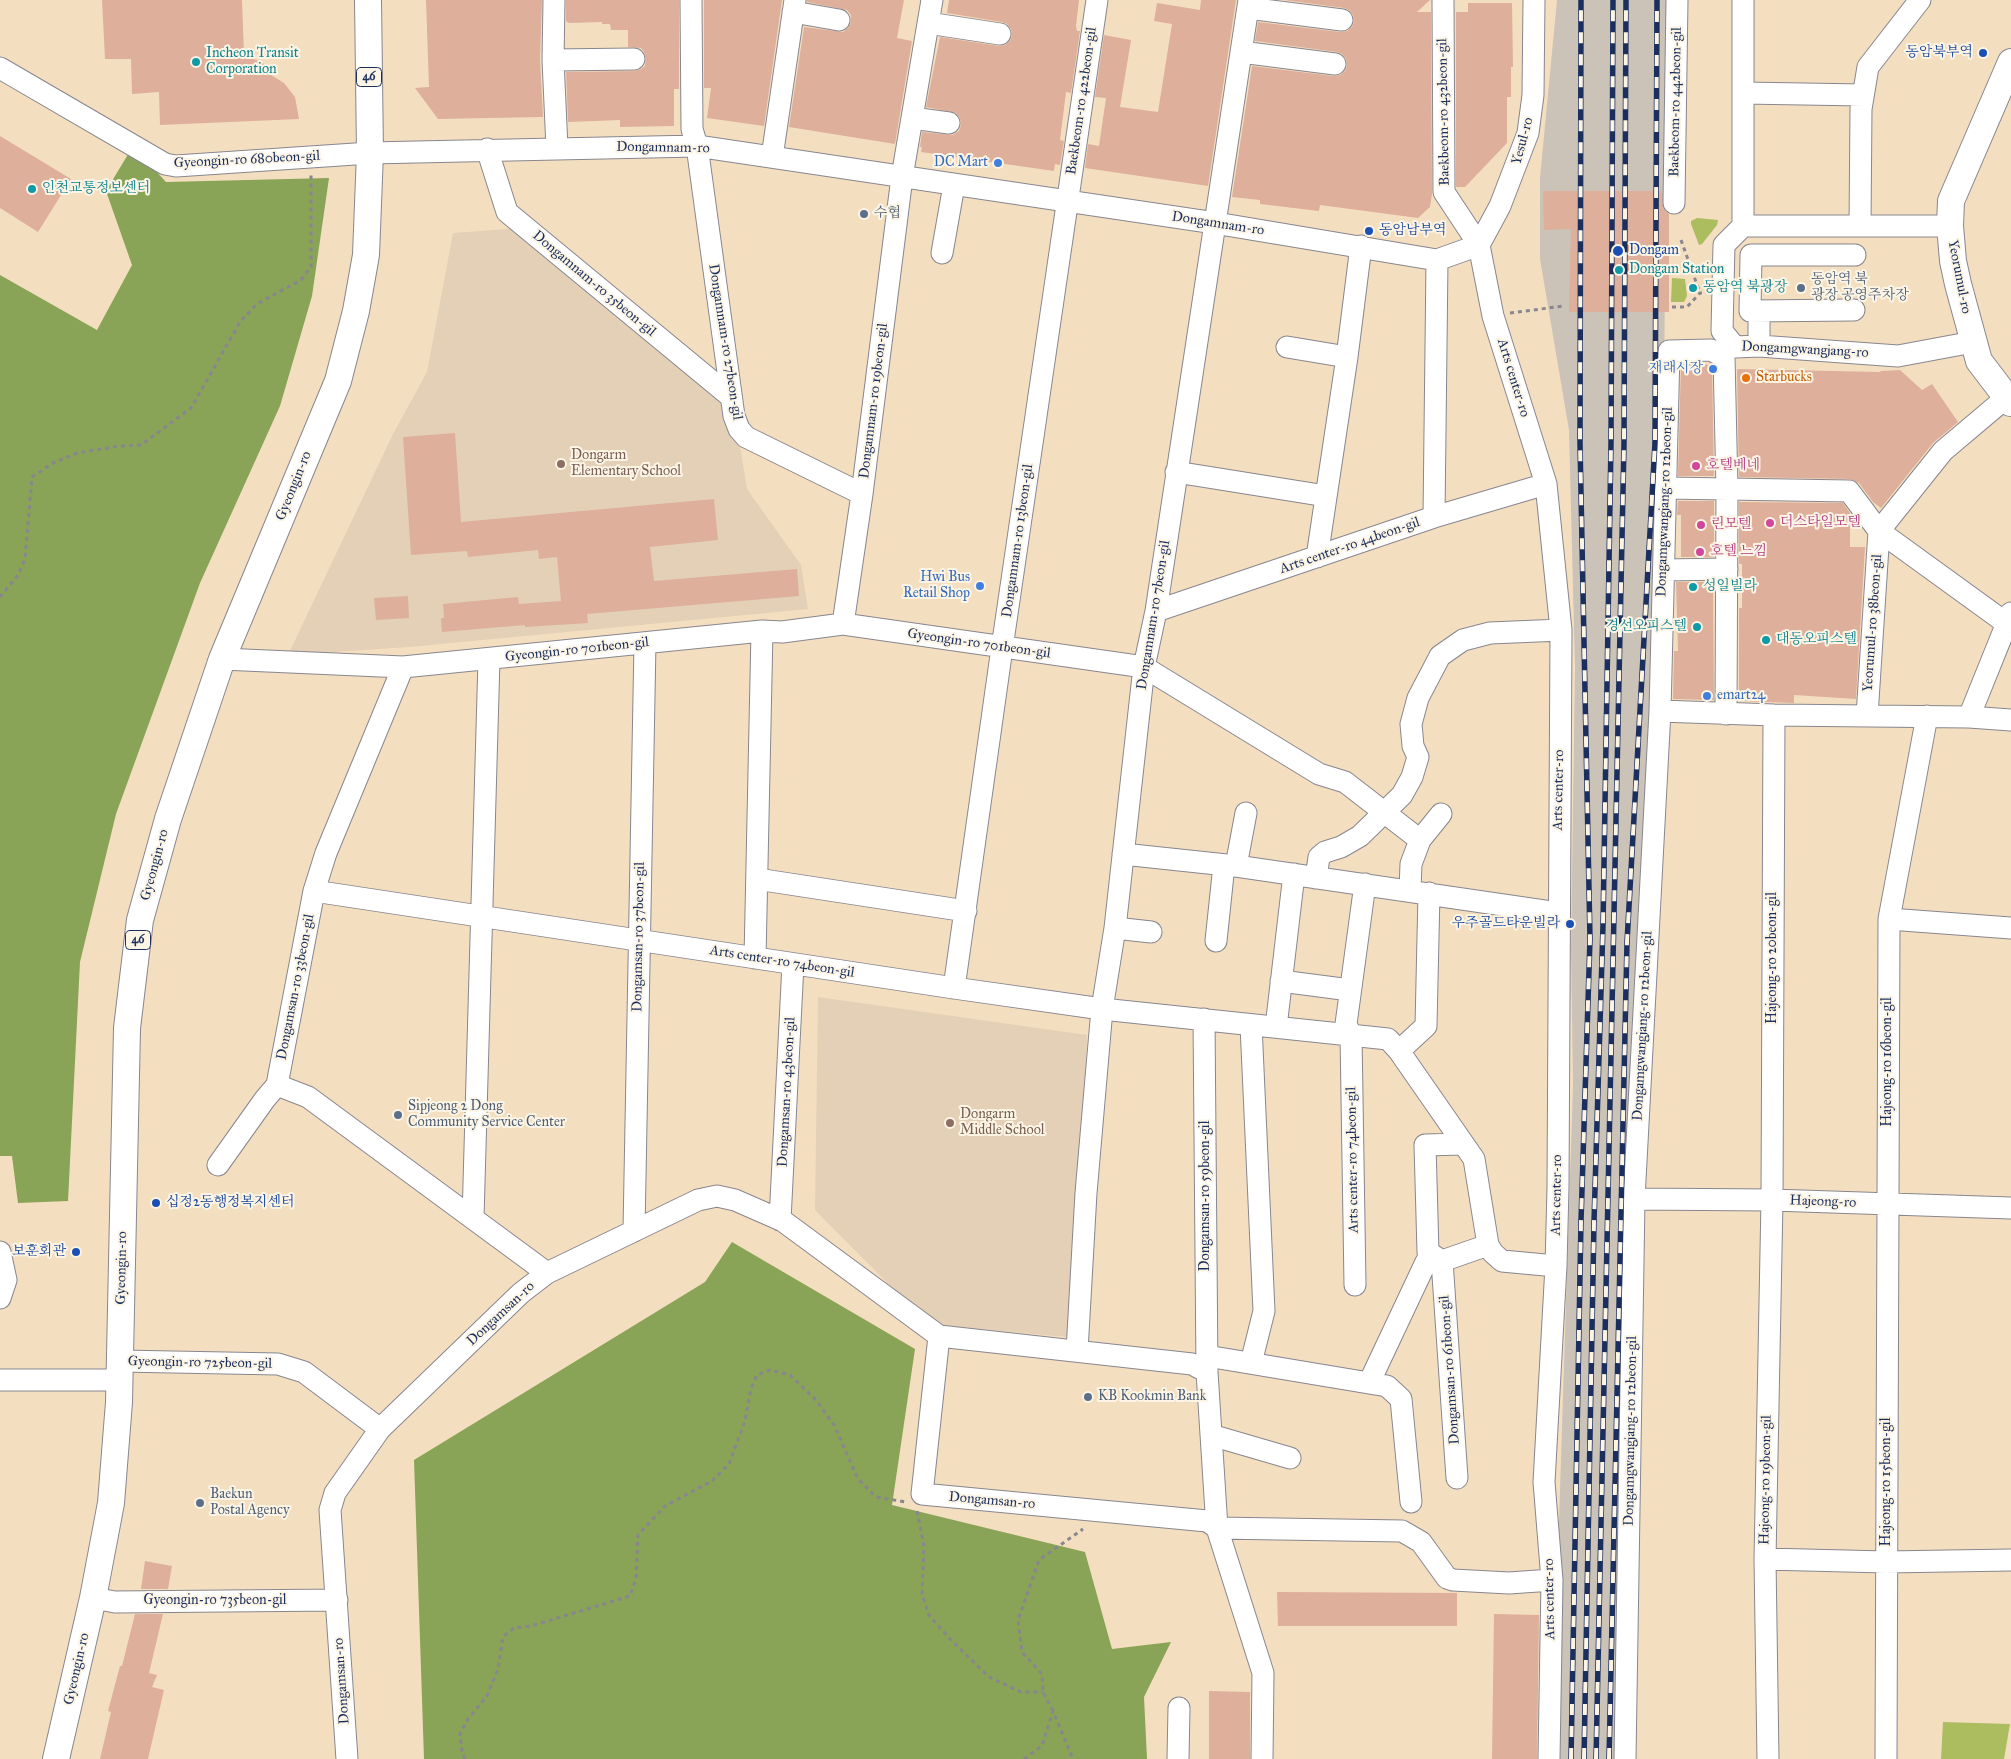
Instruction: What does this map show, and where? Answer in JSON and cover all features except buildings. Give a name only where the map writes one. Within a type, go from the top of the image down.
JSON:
[{"type":"main road","name":"Gyeongin-ro","points":[[56,1759],[93,1598],[111,1503],[120,1371],[127,1028],[140,920],[168,819],[222,659],[338,381],[356,311],[366,255],[370,153],[368,0]]},
{"type":"main road","name":"Yeorumul-ro","points":[[2009,400],[1979,361],[1953,261],[1950,226],[1951,201],[2004,99],[2011,62]]},
{"type":"street","points":[[554,0],[553,60],[557,148]]},
{"type":"street","name":"Dongamnam-ro 27beon-gil","points":[[691,0],[692,129],[697,146],[734,416],[739,429],[746,437],[862,494]]},
{"type":"street","name":"Dongamnam-ro 19beon-gil","points":[[843,624],[862,494],[902,177],[932,0]]},
{"type":"street","name":"Baekbeom-ro 422beon-gil","points":[[1068,201],[1097,0]]},
{"type":"street","name":"Baekbeom-ro 432beon-gil","points":[[1443,0],[1444,192],[1479,244]]},
{"type":"street","name":"Yesul-ro","points":[[1479,244],[1500,206],[1528,133],[1533,95],[1534,0]]},
{"type":"street","name":"Baekbeom-ro 442beon-gil","points":[[1674,203],[1677,0]]},
{"type":"street","points":[[1743,0],[1743,226],[1950,226]]},
{"type":"street","points":[[1860,226],[1861,109],[1868,68],[1920,0]]},
{"type":"street","points":[[1248,4],[1342,20]]},
{"type":"street","name":"Dongamnam-ro 7beon-gil","points":[[1077,1351],[1086,1193],[1102,1008],[1115,928],[1144,667],[1156,611],[1248,4]]},
{"type":"street","points":[[772,157],[794,6],[839,20]]},
{"type":"street","points":[[928,23],[1000,34]]},
{"type":"street","points":[[1241,52],[1335,64]]},
{"type":"street","points":[[553,60],[634,59]]},
{"type":"street","name":"Gyeongin-ro 680beon-gil","points":[[0,68],[165,164],[176,166],[370,153]]},
{"type":"street","points":[[1743,93],[1864,96]]},
{"type":"street","points":[[912,118],[949,123]]},
{"type":"street","name":"Dongamnam-ro","points":[[370,153],[697,146],[1215,223],[1437,260]]},
{"type":"street","name":"Dongamnam-ro 35beon-gil","points":[[487,149],[507,212],[731,398]]},
{"type":"street","points":[[942,253],[954,185]]},
{"type":"street","name":"Dongamnam-ro 13beon-gil","points":[[954,988],[1068,201]]},
{"type":"street","name":"Dongamgwangjang-ro","points":[[1743,226],[1724,245],[1722,331],[1730,352],[1759,346],[1898,356],[1973,342]]},
{"type":"street","points":[[1802,255],[1829,226]]},
{"type":"street","points":[[1434,517],[1437,260],[1479,244]]},
{"type":"street","name":"Arts center-ro","points":[[1479,244],[1493,316],[1546,484],[1561,630],[1556,1266],[1544,1482],[1552,1580],[1549,1759]]},
{"type":"street","points":[[1317,558],[1347,357],[1361,246]]},
{"type":"street","points":[[1854,310],[1750,311],[1751,255],[1855,255]]},
{"type":"street","points":[[1759,311],[1759,346]]},
{"type":"street","points":[[1287,347],[1347,357]]},
{"type":"street","name":"Dongamgwangjang-ro 12beon-gil","points":[[1626,1759],[1634,1199],[1660,710],[1670,351],[1711,350],[1730,352]]},
{"type":"street","points":[[1726,714],[1726,569],[1730,352]]},
{"type":"street","points":[[1879,531],[1943,450],[2009,400]]},
{"type":"street","points":[[1176,472],[1326,496]]},
{"type":"street","name":"Arts center-ro 44beon-gil","points":[[1156,611],[1434,517],[1546,484]]},
{"type":"street","points":[[1666,488],[1727,489]]},
{"type":"street","name":"Yeorumul-ro 38beon-gil","points":[[1727,489],[1849,491],[1879,531],[1945,579],[2008,618]]},
{"type":"street","name":"Yeorumul-ro 38beon-gil","points":[[1867,716],[1879,531]]},
{"type":"street","points":[[1664,570],[1726,569]]},
{"type":"street","points":[[1969,717],[2008,618]]},
{"type":"street","name":"Gyeongin-ro 701beon-gil","points":[[222,659],[403,667],[762,631],[782,632],[843,624],[1144,667],[1319,774],[1345,782],[1420,840]]},
{"type":"street","points":[[1316,878],[1319,856],[1360,836],[1383,811],[1402,795],[1418,757],[1413,746],[1411,724],[1418,698],[1440,656],[1463,640],[1490,634],[1561,630]]},
{"type":"street","points":[[755,958],[762,631]]},
{"type":"street","name":"Dongamsan-ro 37beon-gil","points":[[634,1231],[646,643]]},
{"type":"street","name":"Gyeongin-ro 701beon-gil","points":[[482,916],[489,659]]},
{"type":"street","name":"Dongamsan-ro 33beon-gil","points":[[278,1085],[314,891],[326,853],[403,667]]},
{"type":"street","points":[[1660,710],[1726,714],[1927,716],[2011,720]]},
{"type":"street","name":"Hajeong-ro 20beon-gil","points":[[1772,1200],[1774,715]]},
{"type":"street","name":"Hajeong-ro 16beon-gil","points":[[1888,1204],[1889,919],[1927,716]]},
{"type":"street","points":[[1216,941],[1230,865],[1246,813]]},
{"type":"street","points":[[1399,1051],[1426,1026],[1419,892],[1411,864],[1420,840],[1442,814]]},
{"type":"street","points":[[1123,854],[1230,865],[1558,913]]},
{"type":"street","points":[[1276,1027],[1294,874]]},
{"type":"street","points":[[757,879],[966,911]]},
{"type":"street","points":[[1351,1035],[1346,1024],[1365,884]]},
{"type":"street","name":"Arts center-ro 74beon-gil","points":[[314,891],[954,988],[1102,1008],[1388,1039],[1399,1051],[1474,1159],[1488,1244]]},
{"type":"street","points":[[474,1218],[482,916]]},
{"type":"street","points":[[1889,919],[2011,928]]},
{"type":"street","points":[[1115,928],[1151,932]]},
{"type":"street","name":"Dongamsan-ro 43beon-gil","points":[[780,1220],[794,964]]},
{"type":"street","points":[[1282,981],[1350,990]]},
{"type":"street","name":"Dongamsan-ro 59beon-gil","points":[[1204,1019],[1207,1364]]},
{"type":"street","points":[[1251,1024],[1264,1310],[1251,1363]]},
{"type":"street","name":"Arts center-ro 74beon-gil","points":[[1351,1035],[1355,1285]]},
{"type":"street","points":[[218,1165],[265,1099],[278,1085],[308,1096],[548,1272]]},
{"type":"street","points":[[1442,1261],[1428,1252],[1425,1145],[1463,1144]]},
{"type":"street","name":"Dongamsan-ro","points":[[347,1759],[330,1510],[335,1493],[380,1428],[521,1293],[548,1272],[698,1200],[717,1196],[735,1200],[780,1220],[939,1336],[1192,1364],[1207,1364]]},
{"type":"street","name":"Hajeong-ro","points":[[1634,1199],[1772,1200],[2011,1208]]},
{"type":"street","name":"Hajeong-ro 19beon-gil","points":[[1768,1759],[1765,1559],[1772,1200]]},
{"type":"street","name":"Hajeong-ro 15beon-gil","points":[[1886,1759],[1888,1204]]},
{"type":"street","points":[[1369,1382],[1426,1262],[1442,1261],[1488,1244],[1493,1254],[1502,1261],[1556,1266]]},
{"type":"street","points":[[0,1252],[6,1280],[0,1298]]},
{"type":"street","name":"Dongamsan-ro 61beon-gil","points":[[1442,1261],[1457,1478]]},
{"type":"street","name":"Dongamsan-ro","points":[[939,1336],[922,1494],[1207,1521],[1217,1528],[1402,1531],[1421,1542],[1447,1578],[1509,1583],[1552,1580]]},
{"type":"street","points":[[1262,1759],[1264,1673],[1217,1528],[1207,1364],[1251,1363],[1387,1386],[1401,1399],[1411,1502]]},
{"type":"street","name":"Gyeongin-ro 725beon-gil","points":[[0,1380],[120,1371],[278,1364],[304,1372],[380,1428]]},
{"type":"street","points":[[1212,1435],[1290,1458]]},
{"type":"street","points":[[1765,1559],[1886,1562],[2011,1560]]},
{"type":"street","name":"Gyeongin-ro 735beon-gil","points":[[93,1598],[115,1602],[337,1600]]},
{"type":"street","points":[[1178,1759],[1179,1708]]},
{"type":"path","points":[[0,597],[18,575],[24,559],[32,477],[53,463],[77,453],[120,446],[141,445],[191,408],[240,322],[257,304],[302,280],[311,266],[310,157]]},
{"type":"path","points":[[1672,307],[1688,307],[1700,292],[1681,240]]},
{"type":"path","points":[[1493,316],[1564,306]]},
{"type":"path","points":[[465,1759],[462,1752],[460,1734],[468,1719],[487,1696],[498,1669],[503,1637],[514,1628],[531,1626],[630,1596],[636,1578],[638,1535],[665,1506],[712,1481],[729,1464],[746,1421],[751,1388],[757,1375],[770,1370],[790,1375],[816,1400],[834,1425],[858,1479],[876,1497],[908,1503]]},
{"type":"path","points":[[915,1506],[920,1518],[924,1546],[922,1594],[929,1615],[950,1639],[990,1677],[1021,1692],[1043,1692]]},
{"type":"path","points":[[1073,1759],[1053,1710],[1043,1692],[1042,1674],[1022,1652],[1018,1620],[1039,1560],[1106,1511]]},
{"type":"path","points":[[1024,1759],[1042,1746],[1053,1710]]},
{"type":"shaded area","points":[[1557,0],[1666,0],[1664,452],[1622,1759],[1556,1759],[1558,1552],[1573,1085],[1571,946],[1575,667],[1569,430],[1540,259],[1540,178]]},
{"type":"shaded area","name":"Dongarm Elementary School","points":[[521,228],[726,404],[739,440],[747,489],[801,565],[808,609],[409,647],[288,655],[393,434],[427,372],[453,233]]},
{"type":"shaded area","name":"Dongarm Middle School","points":[[818,997],[1087,1035],[1077,1338],[928,1324],[815,1210]]},
{"type":"green space","points":[[133,146],[166,182],[329,178],[312,296],[280,406],[200,583],[116,814],[80,962],[68,1201],[18,1203],[12,1156],[0,1156],[0,275],[97,330],[132,265],[106,191]]},
{"type":"green space","points":[[1697,218],[1718,220],[1717,225],[1702,244],[1699,245],[1691,224],[1691,221]]},
{"type":"green space","points":[[1672,278],[1685,279],[1687,296],[1684,302],[1671,302]]},
{"type":"green space","points":[[732,1242],[915,1349],[892,1505],[1085,1552],[1112,1649],[1171,1642],[1144,1697],[1147,1759],[424,1759],[414,1460],[705,1282]]},
{"type":"green space","points":[[1943,1722],[2010,1724],[2004,1759],[1941,1759]]},
{"type":"railway","points":[[1571,1759],[1581,1221],[1590,939],[1580,443],[1581,0]]},
{"type":"railway","points":[[1584,1759],[1594,1222],[1603,925],[1611,443],[1613,0]]},
{"type":"railway","points":[[1596,1759],[1624,444],[1626,0]]},
{"type":"railway","points":[[1609,1759],[1627,942],[1655,443],[1657,0]]},
{"type":"place","name":"동암북부역","points":[[1983,53]]},
{"type":"place","name":"Incheon Transit Corporation","points":[[196,62]]},
{"type":"place","name":"DC Mart","points":[[998,163]]},
{"type":"place","name":"인천교통정보센터","points":[[32,189]]},
{"type":"place","name":"수협","points":[[864,214]]},
{"type":"place","name":"동암남부역","points":[[1369,231]]},
{"type":"place","name":"Dongam","points":[[1618,251]]},
{"type":"place","name":"Dongam Station","points":[[1619,270]]},
{"type":"place","name":"동암역 북광장","points":[[1693,288]]},
{"type":"place","name":"동암역 북 광장 공영주차장","points":[[1801,288]]},
{"type":"place","name":"재래시장","points":[[1713,369]]},
{"type":"place","name":"Starbucks","points":[[1746,378]]},
{"type":"place","name":"Dongarm Elementary School","points":[[561,464]]},
{"type":"place","name":"호텔베네","points":[[1696,466]]},
{"type":"place","name":"더스타일모텔","points":[[1770,523]]},
{"type":"place","name":"린모텔","points":[[1701,525]]},
{"type":"place","name":"호텔 느낌","points":[[1700,552]]},
{"type":"place","name":"Hwi Bus Retail Shop","points":[[980,586]]},
{"type":"place","name":"성일빌라","points":[[1693,587]]},
{"type":"place","name":"경선오피스텔","points":[[1697,627]]},
{"type":"place","name":"대동오피스텔","points":[[1766,640]]},
{"type":"place","name":"emart24","points":[[1707,696]]},
{"type":"place","name":"우주골드타운빌라","points":[[1570,924]]},
{"type":"place","name":"Sipjeong 2 Dong Community Service Center","points":[[398,1115]]},
{"type":"place","name":"Dongarm Middle School","points":[[950,1123]]},
{"type":"place","name":"십정2동행정복지센터","points":[[156,1203]]},
{"type":"place","name":"보훈회관","points":[[76,1252]]},
{"type":"place","name":"KB Kookmin Bank","points":[[1088,1397]]},
{"type":"place","name":"Baekun Postal Agency","points":[[200,1503]]}]
